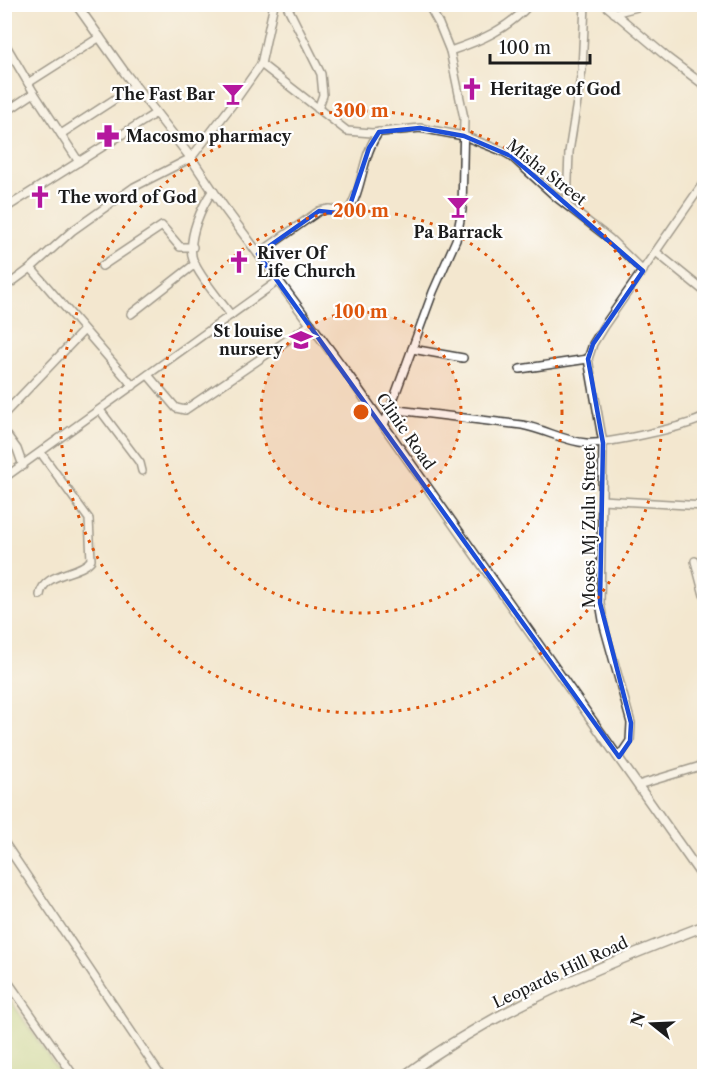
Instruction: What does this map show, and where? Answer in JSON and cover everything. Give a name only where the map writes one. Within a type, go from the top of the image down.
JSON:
[{"type":"main road","name":"Leopards Hill Road","points":[[411,1075],[454,1042],[542,994],[705,926]]},
{"type":"street","name":"Clinic Road","points":[[76,4],[191,158],[258,254],[384,425],[705,879]]},
{"type":"street","points":[[4,288],[31,268],[72,231],[134,187],[191,158],[229,110],[261,64],[274,4]]},
{"type":"street","points":[[286,4],[321,74],[323,95],[318,109]]},
{"type":"street","points":[[384,425],[461,223],[464,135],[461,99],[450,51],[440,24],[428,4]]},
{"type":"street","points":[[450,51],[486,38],[508,24],[530,4]]},
{"type":"street","points":[[567,205],[569,152],[582,70],[585,4]]},
{"type":"street","points":[[604,4],[668,58],[705,85]]},
{"type":"street","points":[[614,13],[649,4]]},
{"type":"street","points":[[28,84],[100,37]]},
{"type":"street","points":[[4,42],[28,84],[79,162]]},
{"type":"street","name":"Misha Street","points":[[261,64],[346,131],[380,132],[420,128],[464,135],[511,156],[529,174],[610,239],[643,271]]},
{"type":"street","points":[[61,134],[135,86]]},
{"type":"street","points":[[4,113],[34,93]]},
{"type":"street","points":[[4,209],[156,113]]},
{"type":"street","points":[[258,254],[318,211],[329,209],[346,213],[362,179],[369,148],[380,132]]},
{"type":"street","points":[[520,369],[588,359],[593,344],[703,187]]},
{"type":"street","points":[[213,190],[199,213],[192,257],[231,315]]},
{"type":"street","points":[[102,266],[162,226],[180,248],[193,247]]},
{"type":"street","points":[[656,252],[705,291]]},
{"type":"street","points":[[131,314],[195,264]]},
{"type":"street","points":[[31,268],[133,386]]},
{"type":"street","points":[[4,478],[278,281]]},
{"type":"street","points":[[148,375],[176,408],[185,410],[311,324]]},
{"type":"street","points":[[4,414],[84,330]]},
{"type":"street","points":[[412,349],[463,358]]},
{"type":"street","name":"Moses Mj Zulu Street","points":[[588,359],[603,442],[600,603],[604,626],[631,723],[630,741],[619,757]]},
{"type":"street","points":[[389,409],[522,425],[576,442],[603,442],[681,426],[705,417]]},
{"type":"street","points":[[100,410],[141,463],[142,471]]},
{"type":"street","points":[[4,431],[17,449],[23,466]]},
{"type":"street","points":[[40,594],[44,586],[68,571],[88,564],[91,560],[90,519],[41,453]]},
{"type":"street","points":[[602,500],[705,506]]},
{"type":"street","points":[[695,561],[705,595]]},
{"type":"street","points":[[639,785],[705,765]]},
{"type":"street","points":[[4,842],[161,1077]]},
{"type":"street","points":[[4,976],[74,1077]]},
{"type":"highlighted area","points":[[420,128],[464,136],[511,156],[643,271],[593,344],[588,359],[603,443],[600,603],[631,723],[630,741],[619,757],[258,254],[319,211],[347,214],[369,148],[379,132]]},
{"type":"green space","points":[[5,992],[62,1076],[5,1076]]},
{"type":"place","name":"Heritage of God","points":[[472,89]]},
{"type":"place","name":"The Fast Bar","points":[[233,94]]},
{"type":"place","name":"Macosmo pharmacy","points":[[108,136]]},
{"type":"place","name":"The word of God","points":[[40,197]]},
{"type":"place","name":"Pa Barrack","points":[[458,207]]},
{"type":"place","name":"River Of Life Church","points":[[239,262]]},
{"type":"place","name":"St louise nursery","points":[[301,340]]}]
